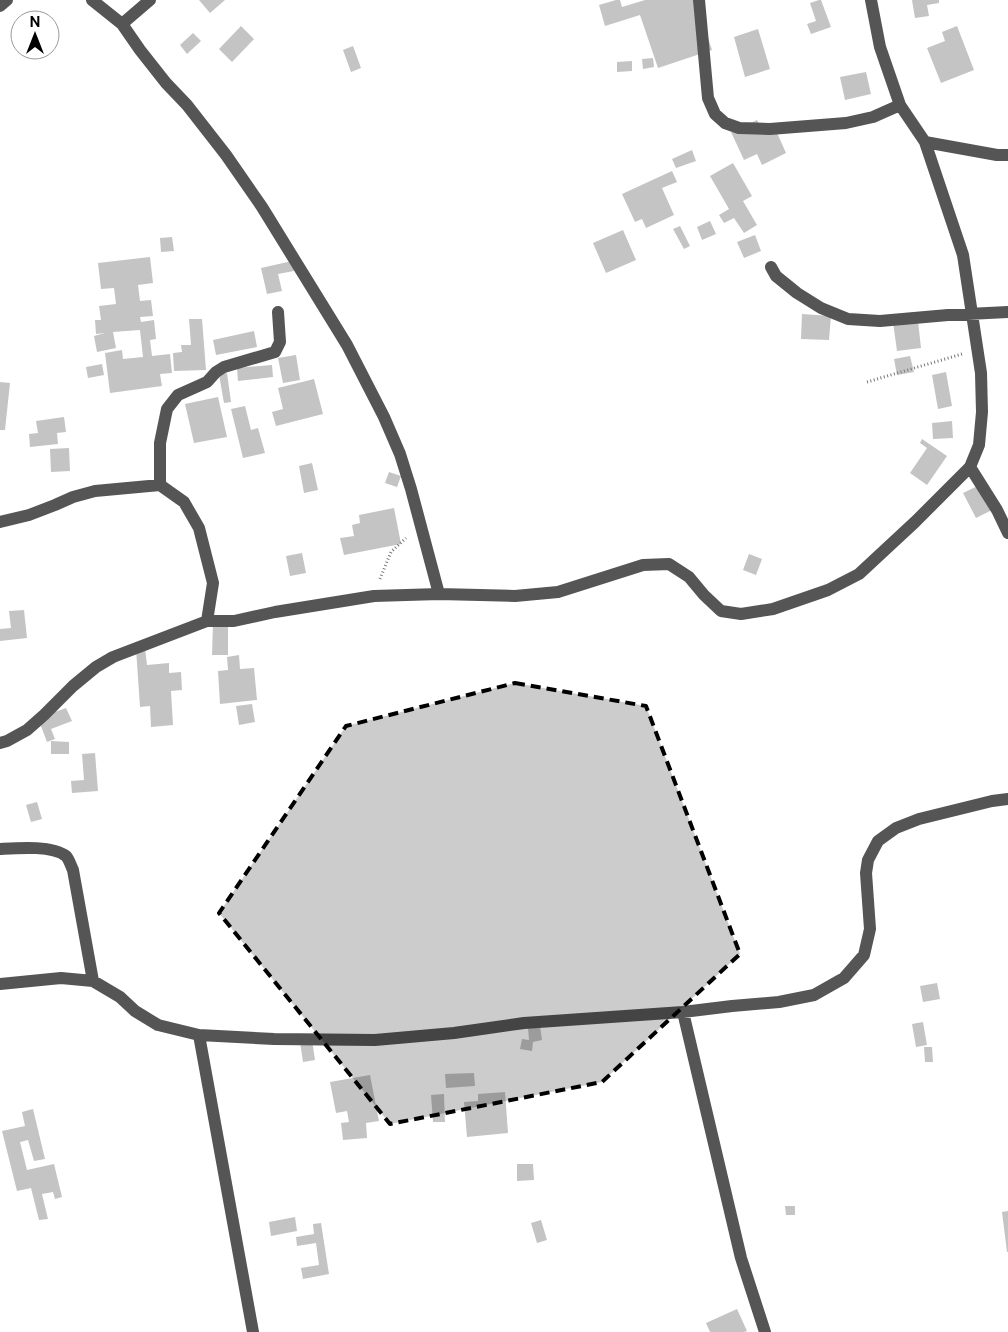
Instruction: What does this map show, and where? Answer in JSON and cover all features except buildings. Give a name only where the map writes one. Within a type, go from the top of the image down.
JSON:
[{"type":"street","points":[[0,6],[7,0]]},
{"type":"street","points":[[92,0],[122,24],[145,57],[187,105],[226,155],[262,207],[347,345],[384,417],[412,489],[439,594]]},
{"type":"street","points":[[122,24],[150,0]]},
{"type":"street","points":[[699,0],[708,98],[715,114],[725,124],[739,128],[770,129],[846,124],[873,117],[900,104]]},
{"type":"street","points":[[0,743],[27,730],[96,667],[114,657],[207,621],[234,621],[275,612],[374,596],[439,594],[515,596],[558,592],[643,566],[669,564],[689,577],[721,611],[741,614],[773,609],[828,590],[859,574],[970,467],[979,445],[982,412],[981,373],[963,255],[925,142],[900,104],[880,47],[871,0]]},
{"type":"street","points":[[925,142],[997,155],[1008,155]]},
{"type":"street","points":[[771,267],[776,276],[797,293],[820,308],[848,319],[880,321],[1008,312]]},
{"type":"street","points":[[160,485],[160,443],[167,409],[178,395],[207,382],[216,372],[224,367],[275,352],[280,342],[278,312]]},
{"type":"street","points":[[970,467],[1008,533]]},
{"type":"street","points":[[0,522],[29,515],[73,497],[94,491],[160,485],[184,502],[199,528],[213,582],[207,621]]},
{"type":"street","points":[[0,984],[61,978],[93,981],[120,997],[135,1011],[158,1025],[199,1035],[274,1039],[375,1040],[454,1033],[524,1023],[683,1012],[779,1002],[814,995],[844,978],[864,955],[870,929],[866,873],[868,860],[878,841],[896,828],[919,819],[1008,798]]},
{"type":"street","points":[[0,849],[38,848],[53,850],[66,857],[73,870],[93,981]]},
{"type":"street","points":[[683,1012],[741,1258],[765,1332]]},
{"type":"street","points":[[199,1035],[253,1332]]},
{"type":"path","points":[[867,382],[978,349]]},
{"type":"path","points":[[374,596],[391,552],[421,525]]},
{"type":"highlighted area","points":[[515,683],[646,706],[740,954],[602,1082],[390,1124],[219,913],[346,726]]}]
